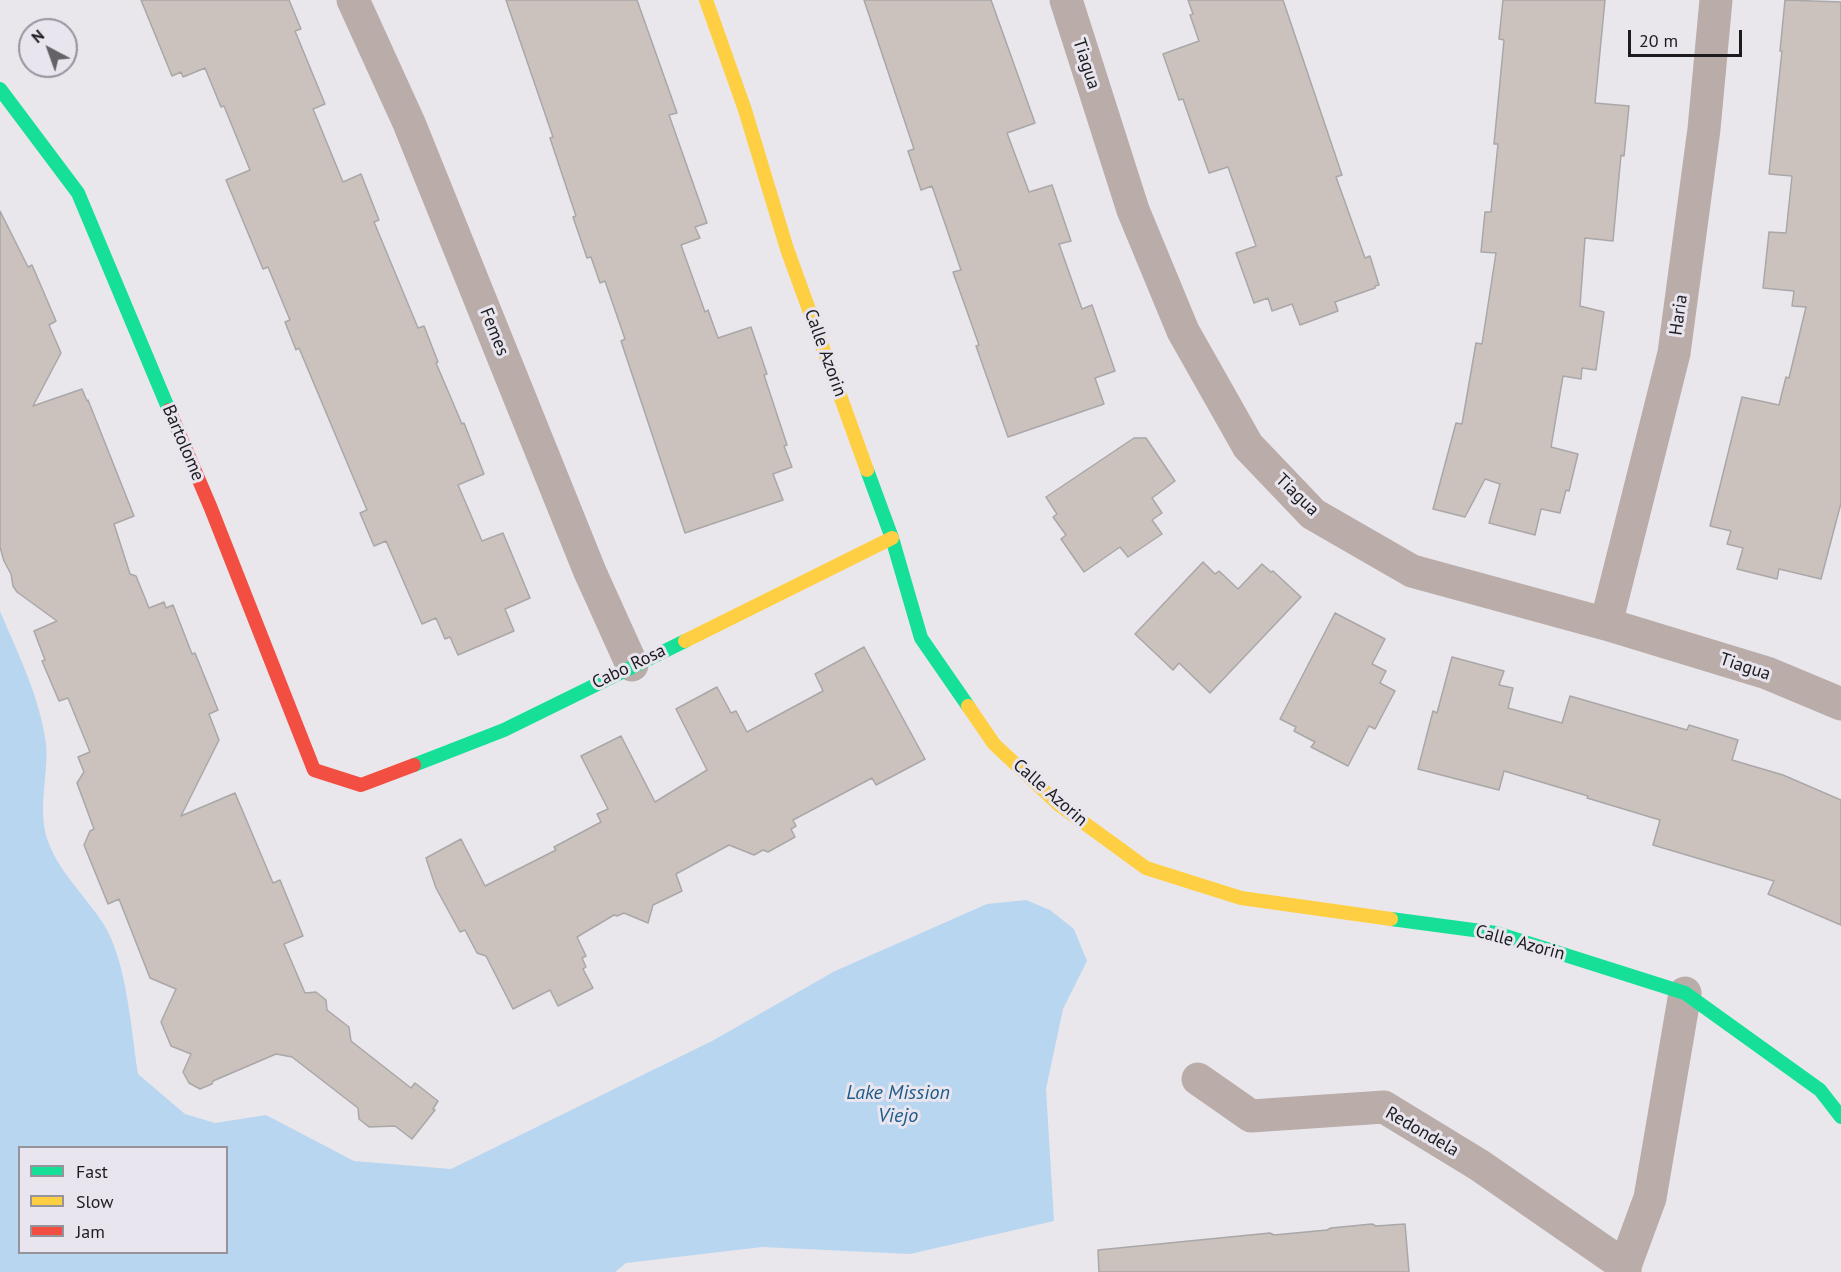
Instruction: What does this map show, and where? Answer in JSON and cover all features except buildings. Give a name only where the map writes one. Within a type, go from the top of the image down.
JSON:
[{"type":"street","name":"Femes","points":[[353,0],[409,123],[586,561],[632,665]]},
{"type":"street","name":"Calle Azorin","points":[[706,0],[745,110],[787,249],[892,538],[921,638],[994,744],[1058,804],[1146,868],[1241,898],[1496,933],[1685,993],[1820,1090],[1841,1117]]},
{"type":"street","name":"Tiagua","points":[[1066,0],[1133,210],[1183,331],[1248,446],[1313,514],[1412,572],[1606,624],[1767,673],[1841,704]]},
{"type":"street","name":"Haria","points":[[1606,624],[1674,353],[1704,129],[1716,0]]},
{"type":"street","name":"Bartolome","points":[[0,88],[78,193],[214,517],[314,770],[361,785]]},
{"type":"street","name":"Cabo Rosa","points":[[361,785],[504,730],[892,538]]},
{"type":"street","name":"Redondela","points":[[1198,1079],[1251,1116],[1384,1107],[1479,1165],[1625,1269],[1650,1198],[1685,993]]},
{"type":"water","name":"Lake Mission Viejo","points":[[0,611],[28,676],[43,727],[46,744],[43,806],[45,832],[54,855],[103,923],[118,956],[127,996],[138,1074],[185,1114],[215,1123],[266,1115],[354,1161],[451,1169],[712,1041],[835,971],[987,904],[1026,900],[1050,910],[1074,929],[1087,961],[1063,1009],[1046,1089],[1054,1221],[910,1254],[762,1247],[626,1263],[615,1272],[0,1272]]},
{"type":"traffic: fast","points":[[0,89],[78,193],[169,410]]},
{"type":"traffic: fast","points":[[867,470],[892,538],[921,638],[968,706]]},
{"type":"traffic: fast","points":[[414,765],[504,730],[685,641]]},
{"type":"traffic: fast","points":[[1391,919],[1496,933],[1685,993],[1820,1090],[1841,1117]]},
{"type":"traffic: slow","points":[[706,0],[745,110],[787,249],[867,470]]},
{"type":"traffic: slow","points":[[685,641],[892,538]]},
{"type":"traffic: slow","points":[[968,706],[994,744],[1058,804],[1146,868],[1241,898],[1391,919]]},
{"type":"traffic: jam","points":[[169,410],[210,506],[314,770],[361,785],[414,765]]}]
